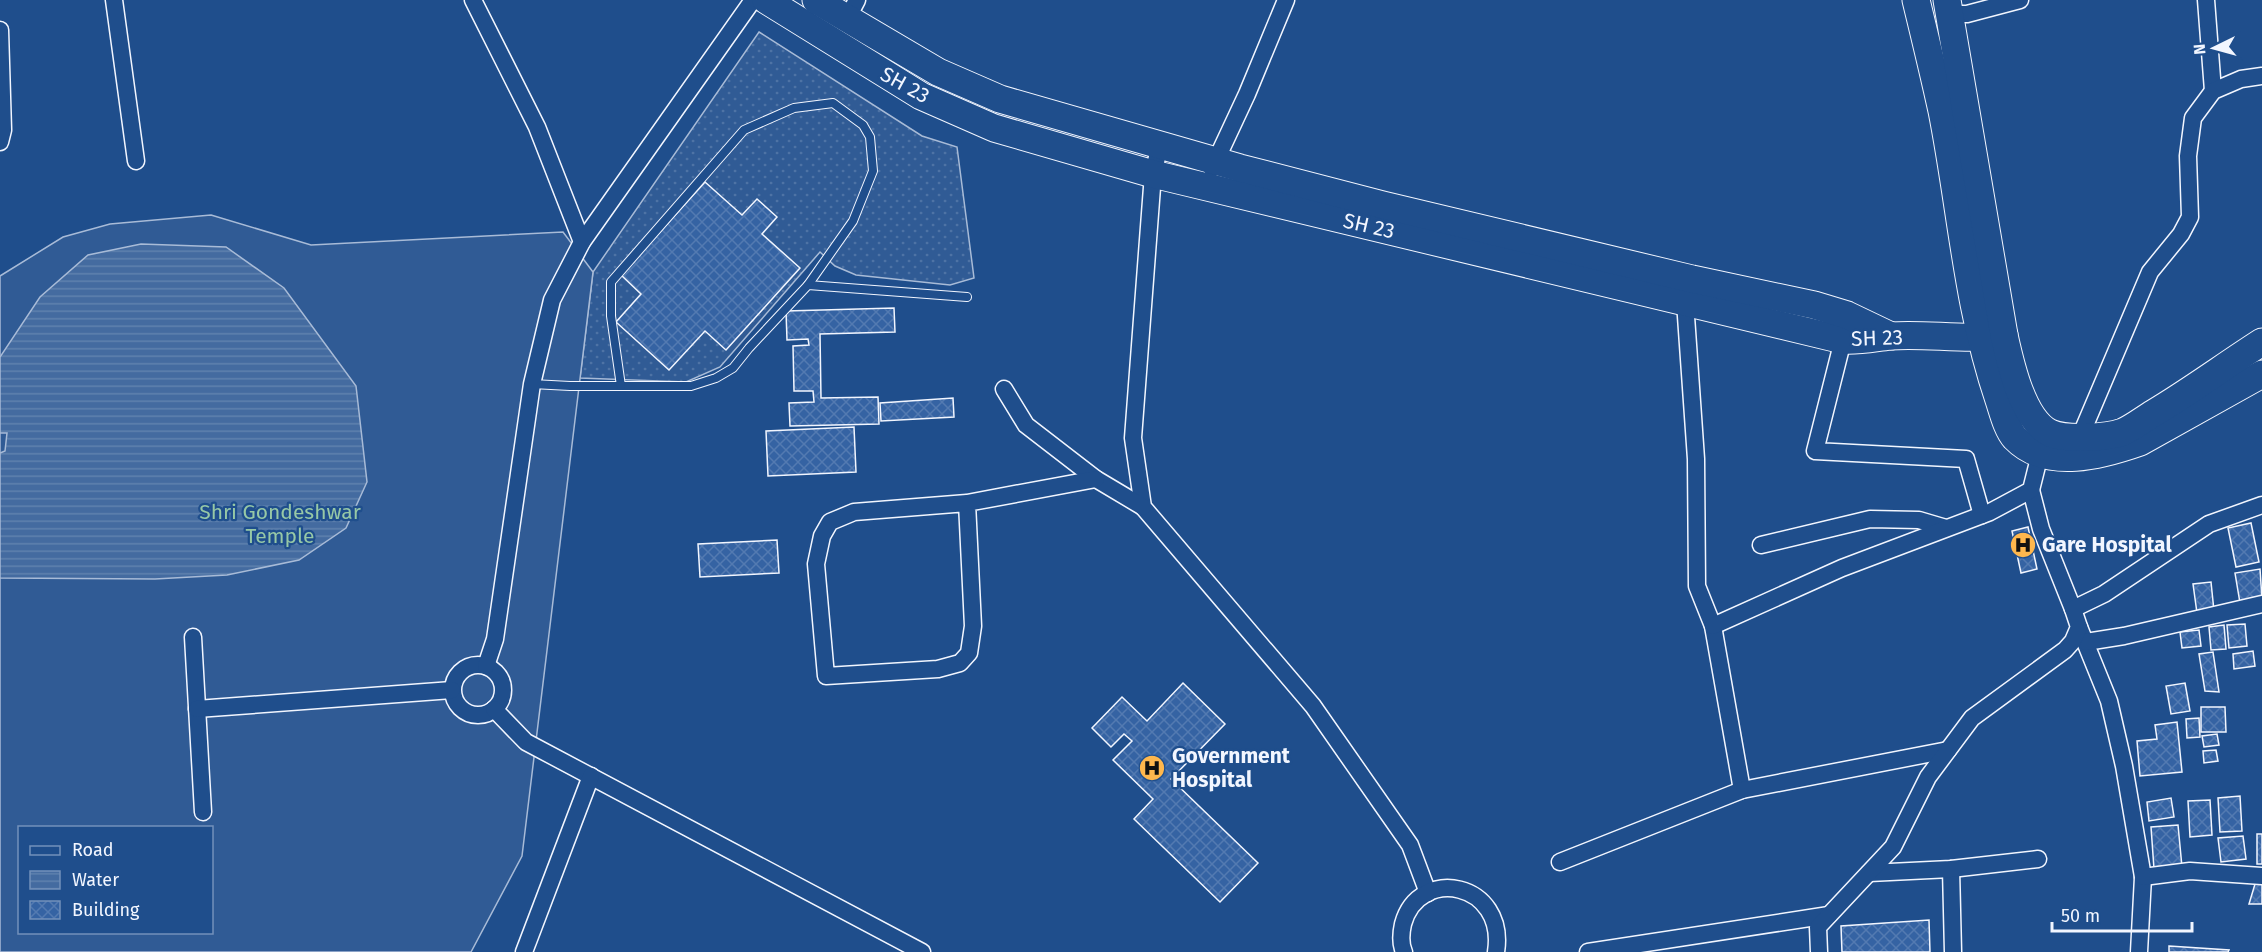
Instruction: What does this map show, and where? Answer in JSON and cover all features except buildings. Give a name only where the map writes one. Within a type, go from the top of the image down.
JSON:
[{"type":"main road","name":"SH 23","points":[[766,0],[921,96],[994,128],[1206,187],[1422,226]]},
{"type":"main road","points":[[816,0],[852,9],[891,44],[938,72],[1000,99],[1215,161],[1422,226],[1765,308],[1814,305],[1847,315],[1891,336]]},
{"type":"main road","points":[[1916,0],[1993,337]]},
{"type":"main road","points":[[1958,7],[1993,337],[1994,385],[2014,436],[2029,448],[2043,441],[2061,457],[2077,447],[2123,432],[2187,393],[2262,342]]},
{"type":"main road","points":[[876,68],[891,44]]},
{"type":"main road","name":"SH 23","points":[[1765,308],[1843,340],[1861,341],[1891,336],[1993,337]]},
{"type":"main road","points":[[2077,447],[2121,448],[2140,442],[2262,374]]},
{"type":"street","points":[[114,0],[136,161]]},
{"type":"street","points":[[473,0],[537,127],[582,242]]},
{"type":"street","points":[[486,666],[495,639],[532,384],[552,300],[582,242],[753,0]]},
{"type":"street","points":[[1206,187],[1215,161],[1247,94],[1286,0]]},
{"type":"street","points":[[1958,7],[2020,0]]},
{"type":"street","points":[[2206,0],[2213,91]]},
{"type":"street","points":[[0,30],[3,130],[0,142]]},
{"type":"street","points":[[2077,447],[2150,272],[2181,234],[2190,217],[2188,156],[2193,118],[2213,91],[2241,79],[2262,76]]},
{"type":"street","points":[[1143,507],[1133,438],[1153,174],[1160,145]]},
{"type":"street","points":[[1688,290],[1696,459],[1697,586],[1713,626],[1742,790]]},
{"type":"street","points":[[1843,340],[1815,451],[1966,459],[1982,515]]},
{"type":"street","points":[[1004,389],[1026,425],[1096,479],[1143,507],[1313,706],[1410,845],[1428,893]]},
{"type":"street","points":[[2043,441],[2031,490],[2041,529],[2109,701],[2124,766],[2143,877],[2139,952]]},
{"type":"street","points":[[967,503],[973,626],[969,653],[960,663],[938,669],[826,676],[816,564],[822,536],[830,522],[854,512],[967,503],[1096,479]]},
{"type":"street","points":[[1713,626],[1842,568],[1982,515],[2031,490]]},
{"type":"street","points":[[2073,609],[2104,594],[2209,524],[2262,505]]},
{"type":"street","points":[[1761,545],[1870,519],[1919,520],[1946,528]]},
{"type":"street","points":[[2086,642],[2124,636],[2262,604]]},
{"type":"street","points":[[1819,952],[1818,927],[1893,847],[1928,777],[1972,718],[2064,651],[2073,641],[2079,627]]},
{"type":"street","points":[[193,637],[203,812]]},
{"type":"street","points":[[473,664],[486,666],[497,673],[502,680],[503,689],[502,697],[494,709],[486,714],[470,715],[457,705],[452,690],[454,681],[465,668],[473,664]]},
{"type":"street","points":[[197,708],[452,690]]},
{"type":"street","points":[[494,709],[526,742],[922,952]]},
{"type":"street","points":[[1560,862],[1742,790],[1948,750]]},
{"type":"street","points":[[524,952],[591,776]]},
{"type":"street","points":[[1869,873],[2038,859]]},
{"type":"street","points":[[1951,868],[1953,952]]},
{"type":"street","points":[[2143,877],[2190,871],[2262,876]]},
{"type":"street","points":[[1404,952],[1401,932],[1405,916],[1415,903],[1428,893],[1444,888],[1460,889],[1475,895],[1487,906],[1495,921],[1498,937],[1496,952]]},
{"type":"street","points":[[1588,952],[1829,915]]},
{"type":"lane","points":[[532,384],[621,386],[690,386],[716,378],[733,368],[808,285],[854,221],[873,171],[870,137],[863,125],[833,103],[794,108],[744,130],[611,282],[611,316],[621,386]]},
{"type":"lane","points":[[808,285],[968,297]]},
{"type":"shaded area","points":[[759,32],[922,136],[957,147],[974,278],[950,285],[856,275],[835,266],[820,252],[720,367],[686,382],[580,378],[593,272]]},
{"type":"shaded area","name":"Shri Gondeshwar Temple","points":[[211,215],[311,245],[563,232],[593,272],[522,856],[471,952],[0,952],[0,276],[63,237],[110,224]]},
{"type":"water","points":[[141,244],[226,247],[284,288],[356,386],[367,482],[346,528],[299,560],[227,575],[155,579],[0,578],[0,453],[5,451],[7,433],[0,433],[0,357],[40,297],[88,255]]},
{"type":"place","name":"Gare Hospital","points":[[2023,545]]},
{"type":"place","name":"Government Hospital","points":[[1152,768]]}]
